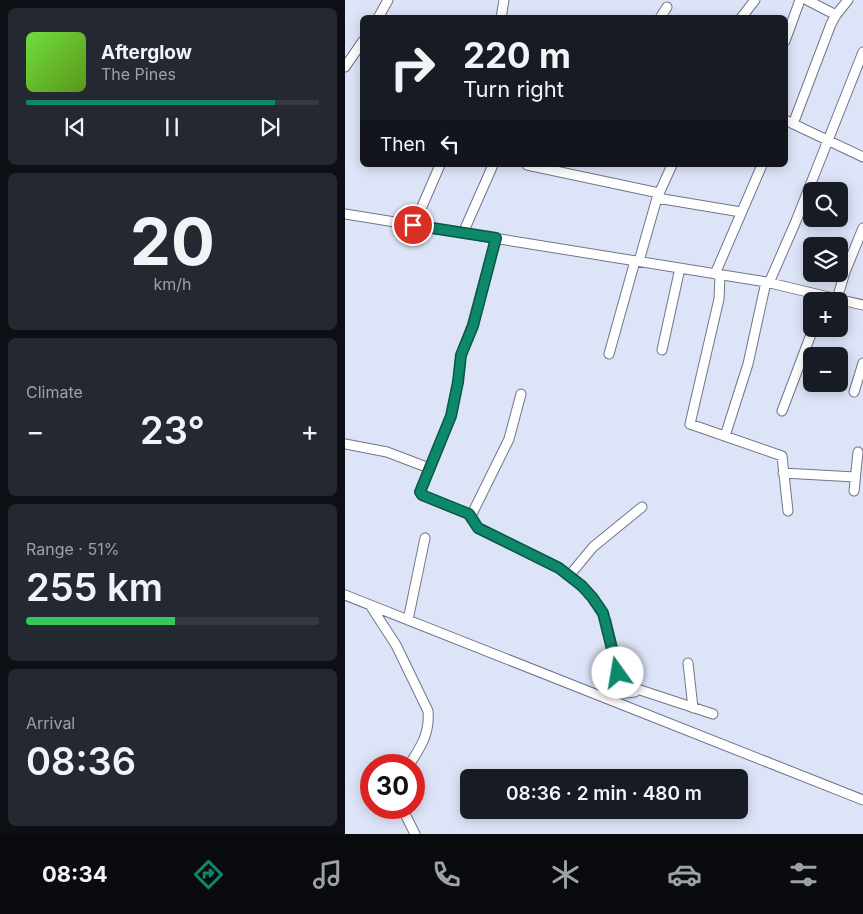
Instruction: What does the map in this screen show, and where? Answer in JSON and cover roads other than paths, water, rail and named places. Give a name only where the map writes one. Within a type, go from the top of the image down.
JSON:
[{"type":"street","points":[[380,15],[388,0]]},
{"type":"street","points":[[502,15],[504,0]]},
{"type":"street","points":[[743,15],[755,0]]},
{"type":"street","points":[[788,33],[801,0]]},
{"type":"street","points":[[807,0],[836,15]]},
{"type":"street","points":[[848,0],[836,15],[789,122],[863,157]]},
{"type":"street","points":[[662,15],[667,7]]},
{"type":"street","points":[[345,67],[360,45]]},
{"type":"street","points":[[725,436],[748,364],[768,282],[796,221],[863,52]]},
{"type":"street","points":[[413,225],[439,167]]},
{"type":"street","points":[[463,233],[492,167]]},
{"type":"street","points":[[535,167],[658,196],[741,212]]},
{"type":"street","points":[[609,354],[658,196],[671,167]]},
{"type":"street","points":[[760,167],[717,274],[719,299],[689,423],[780,455],[783,460],[788,511]]},
{"type":"street","points":[[345,214],[768,282],[803,292]]},
{"type":"street","points":[[840,292],[859,247],[863,228]]},
{"type":"street","points":[[496,238],[473,326],[461,355],[451,416],[420,494],[471,516],[478,528],[541,559],[569,576],[592,597],[599,606],[606,621],[619,676],[623,681],[637,689],[713,714]]},
{"type":"street","points":[[662,350],[681,268]]},
{"type":"street","points":[[848,302],[863,305]]},
{"type":"street","points":[[782,411],[810,337]]},
{"type":"street","points":[[855,392],[863,363]]},
{"type":"street","points":[[471,516],[509,439],[521,394]]},
{"type":"street","points":[[345,444],[387,452],[429,468]]},
{"type":"street","points":[[854,491],[858,452]]},
{"type":"street","points":[[783,472],[855,477]]},
{"type":"street","points":[[569,576],[593,547],[642,507]]},
{"type":"street","points":[[408,620],[425,538]]},
{"type":"street","points":[[345,595],[863,800]]},
{"type":"street","points":[[370,605],[397,645],[427,711],[429,721],[425,738],[416,754]]},
{"type":"street","points":[[688,663],[693,708]]},
{"type":"street","points":[[605,698],[616,694],[635,692],[637,689]]},
{"type":"street","points":[[408,819],[415,834]]}]
